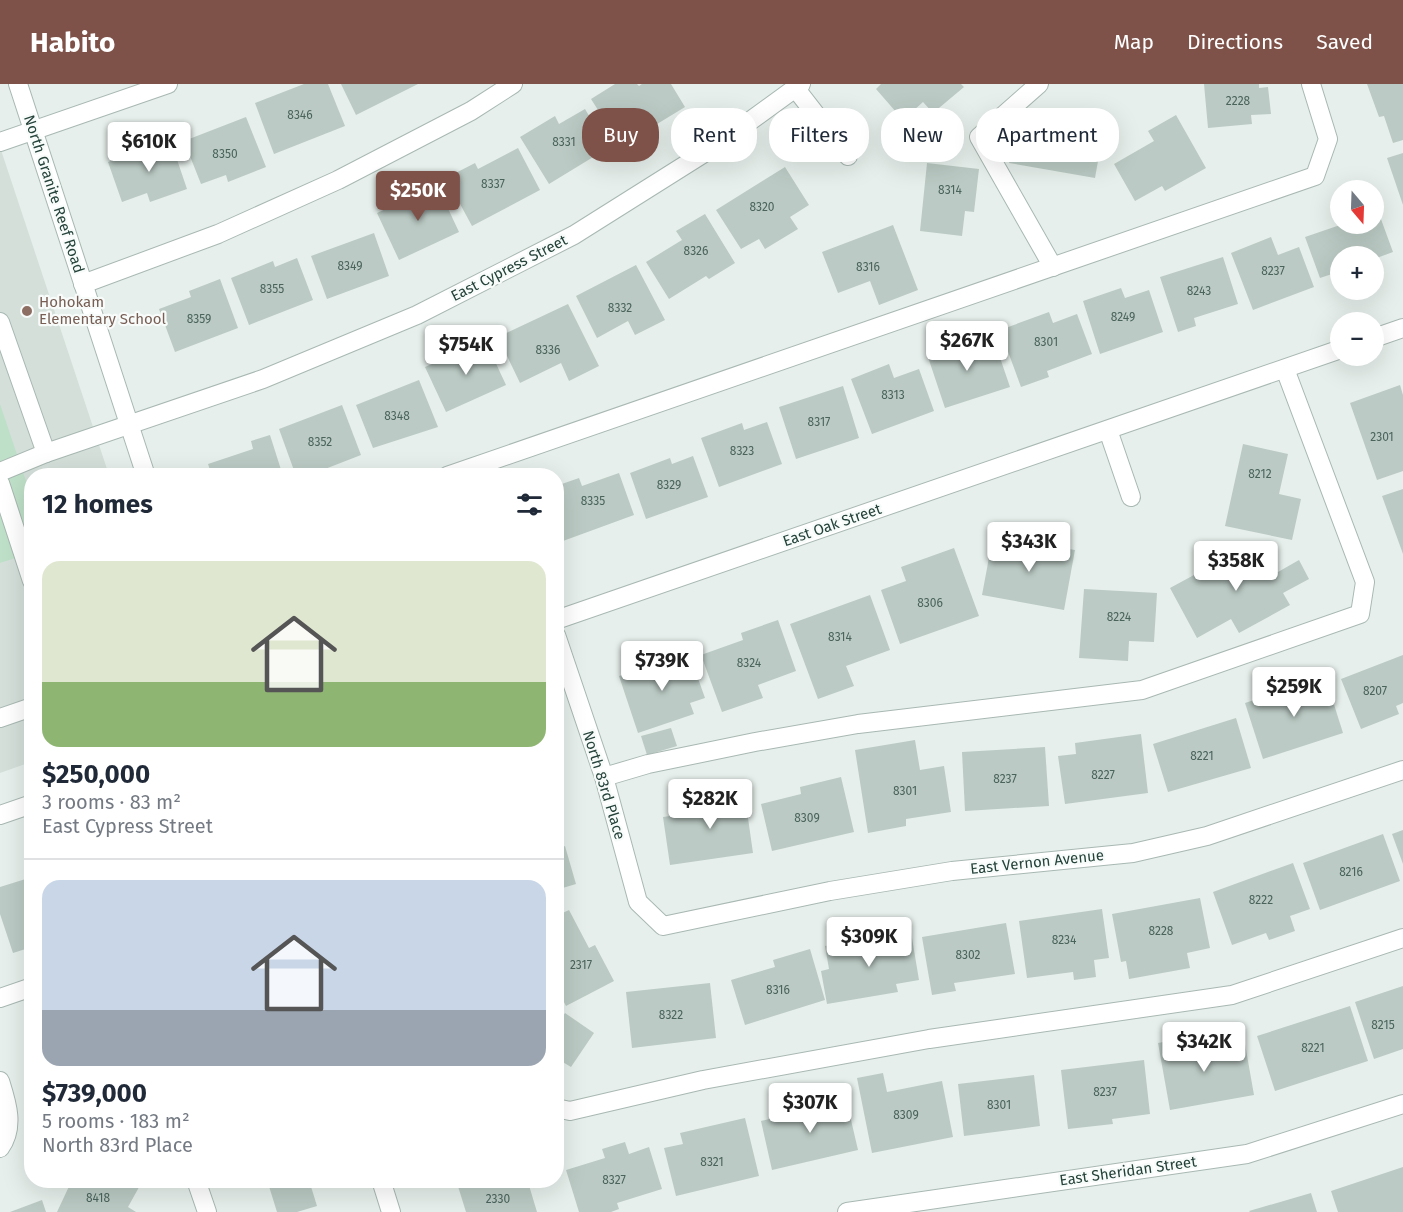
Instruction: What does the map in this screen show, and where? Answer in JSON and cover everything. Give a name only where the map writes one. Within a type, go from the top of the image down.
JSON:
[{"type":"street","name":"North Granite Reef Road","points":[[18,84],[143,468]]},
{"type":"street","points":[[0,142],[168,84]]},
{"type":"street","points":[[83,284],[218,234],[338,180],[471,111],[513,84]]},
{"type":"street","points":[[1040,84],[979,137],[1053,267]]},
{"type":"street","points":[[470,468],[1315,176],[1328,139],[1311,84]]},
{"type":"street","name":"East Cypress Street","points":[[0,472],[46,453],[263,380],[427,309],[574,235],[717,145],[798,86],[814,108]]},
{"type":"street","points":[[0,322],[46,453]]},
{"type":"street","points":[[1384,335],[1403,328]]},
{"type":"street","name":"East Oak Street","points":[[564,617],[1330,353]]},
{"type":"street","points":[[604,777],[744,744],[858,724],[1142,690],[1360,614],[1365,582],[1285,369]]},
{"type":"street","points":[[1107,430],[1131,497]]},
{"type":"street","points":[[0,483],[24,556]]},
{"type":"street","name":"North 83rd Place","points":[[564,659],[604,777],[638,902],[663,926]]},
{"type":"street","points":[[0,718],[24,710]]},
{"type":"street","name":"East Vernon Avenue","points":[[663,926],[830,891],[952,871],[1133,853],[1207,836],[1403,770]]},
{"type":"street","points":[[0,815],[24,807]]},
{"type":"street","points":[[564,1110],[570,1111],[703,1080],[929,1039],[1232,994],[1403,938]]},
{"type":"street","points":[[0,998],[24,990]]},
{"type":"street","points":[[0,1081],[9,1112],[2,1144]]},
{"type":"street","name":"East Sheridan Street","points":[[847,1212],[1247,1154],[1403,1104]]},
{"type":"street","points":[[199,1188],[207,1212]]},
{"type":"street","points":[[384,1188],[392,1212]]},
{"type":"shaded area","name":"Hohokam Elementary School","points":[[0,147],[107,468],[24,468],[24,764],[0,773]]},
{"type":"green space","points":[[0,404],[24,475],[24,555],[0,563]]},
{"type":"building","points":[[304,84],[328,84],[345,126],[274,154],[255,103]]},
{"type":"building","points":[[341,84],[418,84],[356,115]]},
{"type":"building","points":[[615,84],[637,84],[639,86],[642,84],[671,84],[685,107],[671,108],[671,116],[659,123],[659,108],[597,108],[591,99]]},
{"type":"building","points":[[881,84],[961,84],[964,87],[939,108],[928,108],[923,102],[916,108],[893,108],[876,89]]},
{"type":"building","points":[[1204,84],[1259,84],[1259,88],[1268,87],[1271,114],[1251,115],[1252,124],[1208,128]]},
{"type":"building","points":[[1367,84],[1403,84],[1403,140],[1393,143],[1384,116],[1379,117]]},
{"type":"building","points":[[582,111],[582,162],[585,162],[549,184],[520,137],[555,116],[559,124]]},
{"type":"building","points":[[1176,115],[1206,168],[1165,191],[1162,186],[1135,201],[1114,164],[1154,141],[1148,131]]},
{"type":"building","points":[[246,117],[266,167],[228,182],[226,175],[201,184],[184,141]]},
{"type":"building","points":[[170,139],[187,189],[150,202],[147,193],[122,202],[108,162]]},
{"type":"building","points":[[518,148],[540,190],[472,226],[446,178],[475,163],[478,169]]},
{"type":"building","points":[[1403,153],[1403,205],[1387,158]]},
{"type":"building","points":[[1009,162],[1098,162],[1095,178]]},
{"type":"building","points":[[927,163],[979,169],[974,212],[965,211],[962,236],[920,231]]},
{"type":"building","points":[[785,167],[809,205],[790,217],[798,229],[765,249],[759,239],[741,249],[716,210]]},
{"type":"building","points":[[437,185],[459,232],[399,260],[377,213]]},
{"type":"building","points":[[705,214],[735,263],[709,279],[706,276],[669,299],[646,262],[682,240],[676,231]]},
{"type":"building","points":[[893,225],[918,290],[879,305],[870,281],[838,293],[822,252]]},
{"type":"building","points":[[1384,227],[1393,252],[1384,255],[1384,246],[1330,246],[1330,275],[1320,278],[1305,237],[1330,228],[1330,234],[1384,234]]},
{"type":"building","points":[[374,233],[389,276],[327,299],[311,256]]},
{"type":"building","points":[[1271,237],[1278,255],[1299,247],[1314,287],[1253,310],[1231,253]]},
{"type":"building","points":[[1223,257],[1238,304],[1194,318],[1196,326],[1178,332],[1160,277]]},
{"type":"building","points":[[297,258],[313,300],[249,325],[231,278],[273,261],[275,267]]},
{"type":"building","points":[[636,265],[665,320],[635,335],[628,321],[597,338],[576,296]]},
{"type":"building","points":[[220,279],[238,328],[175,352],[159,309],[191,297],[189,291]]},
{"type":"building","points":[[1121,288],[1125,298],[1149,290],[1163,332],[1100,354],[1083,301]]},
{"type":"building","points":[[568,304],[599,366],[569,381],[561,363],[520,383],[498,337]]},
{"type":"building","points":[[1049,312],[1053,323],[1077,314],[1092,354],[1047,371],[1049,377],[1021,387],[1000,330]]},
{"type":"building","points":[[972,339],[976,350],[995,343],[1010,387],[945,408],[927,354]]},
{"type":"building","points":[[485,340],[506,385],[446,412],[425,367]]},
{"type":"building","points":[[889,364],[894,378],[919,369],[934,411],[872,434],[851,379]]},
{"type":"building","points":[[419,380],[438,427],[373,448],[356,405]]},
{"type":"building","points":[[1400,385],[1403,395],[1403,471],[1377,480],[1350,403]]},
{"type":"building","points":[[843,386],[859,438],[796,459],[779,407]]},
{"type":"building","points":[[342,405],[361,455],[328,468],[293,468],[279,429]]},
{"type":"building","points":[[767,422],[782,464],[719,487],[701,438],[742,423],[744,430]]},
{"type":"building","points":[[270,435],[280,468],[209,468],[208,464],[253,449],[251,441]]},
{"type":"building","points":[[1243,444],[1288,454],[1279,494],[1301,499],[1292,540],[1225,526]]},
{"type":"building","points":[[693,456],[708,497],[646,519],[630,473],[670,458],[672,464]]},
{"type":"building","points":[[619,473],[634,515],[564,541],[564,483],[579,478],[582,486]]},
{"type":"building","points":[[1403,489],[1403,554],[1382,496]]},
{"type":"building","points":[[993,536],[1075,550],[1064,610],[982,595]]},
{"type":"building","points":[[1253,543],[1271,576],[1299,560],[1309,579],[1283,593],[1290,605],[1239,633],[1231,619],[1197,638],[1170,588]]},
{"type":"building","points":[[954,548],[979,616],[900,644],[881,590],[906,581],[901,567]]},
{"type":"building","points":[[1084,589],[1157,593],[1154,642],[1129,641],[1128,661],[1079,658]]},
{"type":"building","points":[[870,595],[890,650],[846,666],[854,686],[818,699],[790,624]]},
{"type":"building","points":[[778,620],[796,671],[758,685],[763,698],[722,712],[701,655],[743,640],[741,633]]},
{"type":"building","points":[[689,653],[705,698],[690,703],[694,714],[638,733],[619,676]]},
{"type":"building","points":[[1403,655],[1403,703],[1396,706],[1399,714],[1361,729],[1341,679]]},
{"type":"building","points":[[1325,676],[1343,733],[1263,759],[1245,703]]},
{"type":"building","points":[[1236,718],[1251,768],[1168,792],[1153,744]]},
{"type":"building","points":[[671,728],[677,746],[647,755],[641,736]]},
{"type":"building","points":[[1141,734],[1148,793],[1065,804],[1058,756],[1076,754],[1075,743]]},
{"type":"building","points":[[915,740],[920,770],[944,766],[951,812],[906,819],[906,826],[868,833],[855,750]]},
{"type":"building","points":[[1045,747],[1049,806],[965,811],[962,752]]},
{"type":"building","points":[[841,777],[854,832],[772,851],[761,804],[801,794],[800,787]]},
{"type":"building","points":[[744,790],[753,853],[670,865],[663,817],[706,811],[704,795]]},
{"type":"building","points":[[1403,830],[1403,864],[1392,834]]},
{"type":"building","points":[[1383,834],[1400,881],[1320,910],[1303,863]]},
{"type":"building","points":[[565,846],[576,884],[564,888]]},
{"type":"building","points":[[1293,863],[1310,909],[1290,916],[1295,931],[1269,940],[1266,933],[1232,945],[1213,892]]},
{"type":"building","points":[[24,880],[24,950],[13,953],[0,914],[0,887]]},
{"type":"building","points":[[1200,898],[1210,948],[1187,953],[1190,968],[1129,979],[1126,961],[1121,962],[1112,914]]},
{"type":"building","points":[[1102,909],[1109,958],[1094,960],[1096,977],[1074,980],[1073,972],[1027,978],[1019,921]]},
{"type":"building","points":[[569,910],[589,948],[595,945],[614,981],[566,1006],[564,1002],[564,912]]},
{"type":"building","points":[[1006,923],[1015,974],[954,983],[956,991],[932,995],[922,937]]},
{"type":"building","points":[[911,932],[919,980],[896,984],[898,992],[827,1004],[821,971],[829,969],[825,946]]},
{"type":"building","points":[[810,949],[825,1000],[745,1025],[731,980],[775,967],[773,960]]},
{"type":"building","points":[[710,983],[716,1038],[632,1048],[626,992]]},
{"type":"building","points":[[1403,986],[1403,1049],[1374,1059],[1355,1002]]},
{"type":"building","points":[[1350,1006],[1368,1061],[1275,1091],[1257,1036]]},
{"type":"building","points":[[564,1014],[594,1033],[571,1067],[564,1063]]},
{"type":"building","points":[[1200,1035],[1203,1052],[1245,1044],[1254,1095],[1170,1110],[1158,1043]]},
{"type":"building","points":[[1144,1060],[1150,1114],[1112,1119],[1113,1124],[1068,1129],[1061,1070]]},
{"type":"building","points":[[883,1073],[887,1092],[942,1081],[953,1137],[872,1153],[857,1078]]},
{"type":"building","points":[[1034,1075],[1040,1126],[964,1136],[958,1084]]},
{"type":"building","points":[[845,1094],[858,1150],[772,1170],[761,1121],[830,1105],[828,1097]]},
{"type":"building","points":[[745,1118],[759,1176],[676,1196],[664,1148],[683,1144],[680,1133]]},
{"type":"building","points":[[625,1142],[629,1154],[649,1147],[662,1189],[617,1203],[619,1209],[611,1212],[579,1212],[566,1170],[605,1158],[602,1149]]},
{"type":"building","points":[[1403,1167],[1403,1212],[1338,1212],[1331,1191]]},
{"type":"building","points":[[68,1188],[139,1188],[128,1207],[136,1212],[57,1212]]},
{"type":"building","points":[[270,1188],[311,1188],[317,1206],[297,1212],[277,1212]]},
{"type":"building","points":[[458,1188],[530,1188],[537,1212],[466,1212]]},
{"type":"building","points":[[1311,1193],[1317,1212],[1249,1211]]},
{"type":"building","points":[[42,1200],[46,1212],[10,1212]]},
{"type":"place","name":"Hohokam Elementary School","points":[[27,311]]}]
